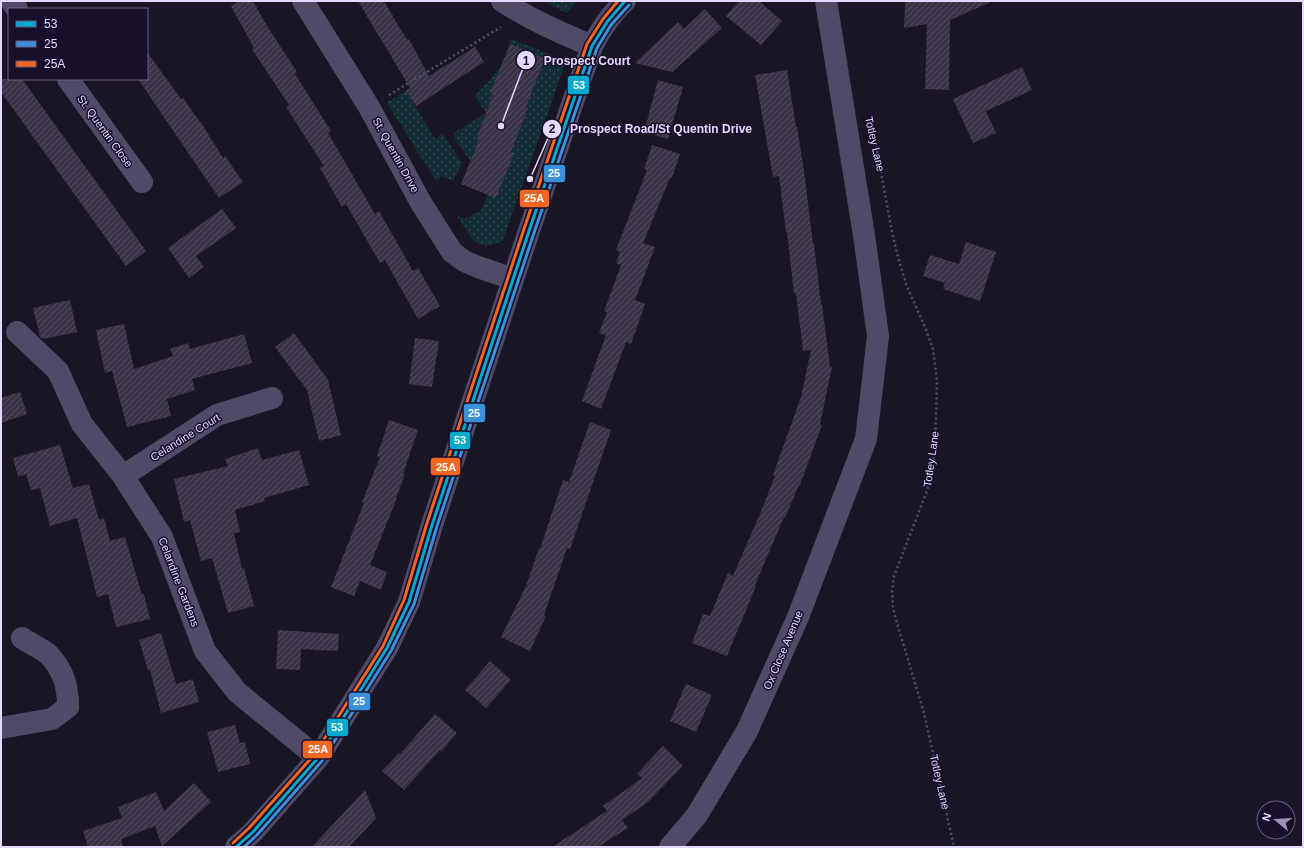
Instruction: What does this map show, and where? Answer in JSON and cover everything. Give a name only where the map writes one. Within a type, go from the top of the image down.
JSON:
[{"type":"street","name":"St. Quentin Drive","points":[[304,1],[369,107],[422,203],[452,252],[464,262],[513,279]]},
{"type":"street","points":[[502,1],[522,14],[592,46]]},
{"type":"street","points":[[236,847],[253,832],[318,758],[387,648],[409,602],[432,525],[592,46],[599,32],[611,15],[625,1]]},
{"type":"street","name":"Ox Close Avenue","points":[[670,847],[697,815],[747,731],[798,617],[866,438],[878,336],[864,235],[826,1]]},
{"type":"street","name":"St. Quentin Close","points":[[69,80],[142,182]]},
{"type":"street","name":"Celandine Gardens","points":[[17,332],[58,371],[82,424],[124,476],[162,537],[205,651],[237,692],[318,758]]},
{"type":"street","name":"Celandine Court","points":[[124,476],[218,415],[272,398]]},
{"type":"street","points":[[1,728],[52,719],[68,707],[68,690],[63,676],[56,664],[48,654],[22,638]]},
{"type":"path","points":[[369,107],[522,14]]},
{"type":"path","name":"Totley Lane","points":[[870,120],[898,257],[906,284],[932,349],[937,382],[932,469],[927,491],[894,576],[892,591],[893,608],[924,713],[954,847]]},
{"type":"green space","points":[[543,1],[577,1],[567,13]]},
{"type":"green space","points":[[511,39],[566,61],[503,240],[494,244],[486,245],[480,244],[470,236],[457,215],[465,219],[481,210],[511,152],[528,108],[526,107],[545,58],[510,44]]},
{"type":"green space","points":[[501,67],[490,93],[493,94],[486,113],[475,96]]},
{"type":"green space","points":[[406,91],[435,139],[443,134],[462,163],[453,181],[442,176],[436,181],[387,103]]},
{"type":"green space","points":[[486,113],[476,138],[479,140],[471,162],[454,138],[454,133]]},
{"type":"building","points":[[240,1],[253,1],[267,26],[297,72],[295,74],[331,131],[328,133],[375,214],[379,211],[413,271],[418,268],[440,306],[418,319],[385,260],[380,263],[346,204],[342,207],[320,168],[324,166],[286,107],[289,105],[252,49],[254,48],[231,6]]},
{"type":"building","points":[[358,1],[384,1],[407,40],[409,39],[429,76],[475,47],[484,62],[416,106],[406,91],[410,88]]},
{"type":"building","points":[[739,1],[759,1],[782,21],[761,45],[726,16]]},
{"type":"building","points":[[905,1],[993,1],[950,20],[949,90],[925,89],[927,24],[904,28]]},
{"type":"building","points":[[705,9],[722,28],[672,72],[635,63],[678,22],[684,29]]},
{"type":"building","points":[[510,44],[545,58],[526,107],[528,108],[511,152],[514,153],[496,198],[461,184],[479,140],[476,139],[493,94],[490,93]]},
{"type":"building","points":[[148,53],[181,99],[183,98],[223,158],[225,156],[243,182],[219,198],[139,80],[148,80]]},
{"type":"building","points":[[1022,67],[1032,90],[986,111],[996,133],[973,143],[953,99]]},
{"type":"building","points":[[787,70],[804,171],[830,367],[832,367],[820,424],[822,425],[800,485],[785,518],[784,517],[727,656],[692,643],[703,614],[710,616],[728,573],[733,576],[762,509],[775,476],[773,475],[801,397],[811,350],[803,351],[779,176],[773,177],[755,75]]},
{"type":"building","points":[[1,79],[23,80],[146,251],[126,266],[1,92]]},
{"type":"building","points":[[658,80],[683,87],[668,139],[644,132]]},
{"type":"building","points":[[652,145],[680,154],[672,178],[670,178],[643,243],[655,247],[635,300],[645,304],[631,344],[626,342],[601,409],[582,401],[606,335],[599,333],[607,312],[604,311],[621,265],[616,263],[620,252],[616,250],[647,170],[644,169]]},
{"type":"building","points":[[222,209],[236,228],[196,256],[204,267],[189,278],[168,248]]},
{"type":"building","points":[[966,242],[996,252],[980,301],[943,289],[945,283],[923,276],[930,255],[959,264]]},
{"type":"building","points":[[70,300],[77,332],[43,339],[40,337],[33,308]]},
{"type":"building","points":[[124,324],[134,369],[173,356],[170,349],[188,343],[190,349],[244,334],[252,363],[192,379],[195,390],[167,399],[171,416],[127,427],[112,371],[105,373],[96,330]]},
{"type":"building","points":[[294,333],[328,380],[341,435],[319,441],[307,390],[275,347]]},
{"type":"building","points":[[415,338],[439,341],[432,387],[409,384]]},
{"type":"building","points":[[20,392],[27,414],[1,423],[1,398]]},
{"type":"building","points":[[389,420],[418,430],[403,474],[405,474],[397,498],[370,565],[387,572],[381,590],[360,581],[354,596],[331,587],[364,503],[362,502],[380,457],[377,456]]},
{"type":"building","points":[[590,422],[611,430],[570,549],[567,548],[544,615],[546,616],[530,651],[501,637],[526,586],[563,480],[569,482]]},
{"type":"building","points":[[60,445],[73,488],[89,484],[99,520],[104,518],[110,541],[125,537],[142,595],[144,594],[150,619],[116,627],[108,594],[97,597],[77,518],[50,526],[40,488],[31,490],[26,474],[18,477],[13,458]]},
{"type":"building","points":[[258,448],[262,460],[299,450],[309,485],[264,498],[265,501],[235,510],[240,532],[234,533],[242,569],[244,568],[254,606],[228,613],[212,558],[201,561],[190,520],[184,522],[174,479],[228,466],[225,459]]},
{"type":"building","points":[[278,630],[339,634],[338,651],[301,649],[300,670],[276,669]]},
{"type":"building","points":[[161,633],[176,684],[193,679],[199,702],[161,713],[150,670],[148,670],[139,640]]},
{"type":"building","points":[[490,661],[511,680],[486,708],[465,690]]},
{"type":"building","points":[[686,684],[712,695],[696,732],[670,721]]},
{"type":"building","points":[[435,714],[457,733],[441,752],[440,750],[404,790],[382,771],[399,753],[400,754]]},
{"type":"building","points":[[235,725],[240,743],[245,742],[250,764],[218,772],[207,732]]},
{"type":"building","points":[[663,746],[683,766],[648,802],[622,820],[628,828],[598,847],[552,847],[607,811],[603,806],[642,778],[637,774]]},
{"type":"building","points":[[194,783],[211,802],[162,846],[155,826],[121,839],[123,847],[88,847],[83,831],[122,818],[118,807],[156,792],[164,811]]},
{"type":"building","points":[[365,790],[376,818],[349,847],[312,847]]},
{"type":"transit line","name":"25A","points":[[233,843],[249,828],[314,755],[383,646],[404,600],[427,523],[587,44],[603,19],[618,1]]},
{"type":"transit line","name":"53","points":[[236,847],[253,832],[318,758],[387,648],[409,602],[432,525],[592,46],[607,22],[625,1]]},
{"type":"transit line","name":"25","points":[[244,847],[257,835],[322,761],[391,651],[414,604],[437,526],[597,48],[611,25],[629,5]]},
{"type":"place","name":"Prospect Court","points":[[501,126]]},
{"type":"place","name":"Prospect Road/St Quentin Drive","points":[[530,179]]}]
